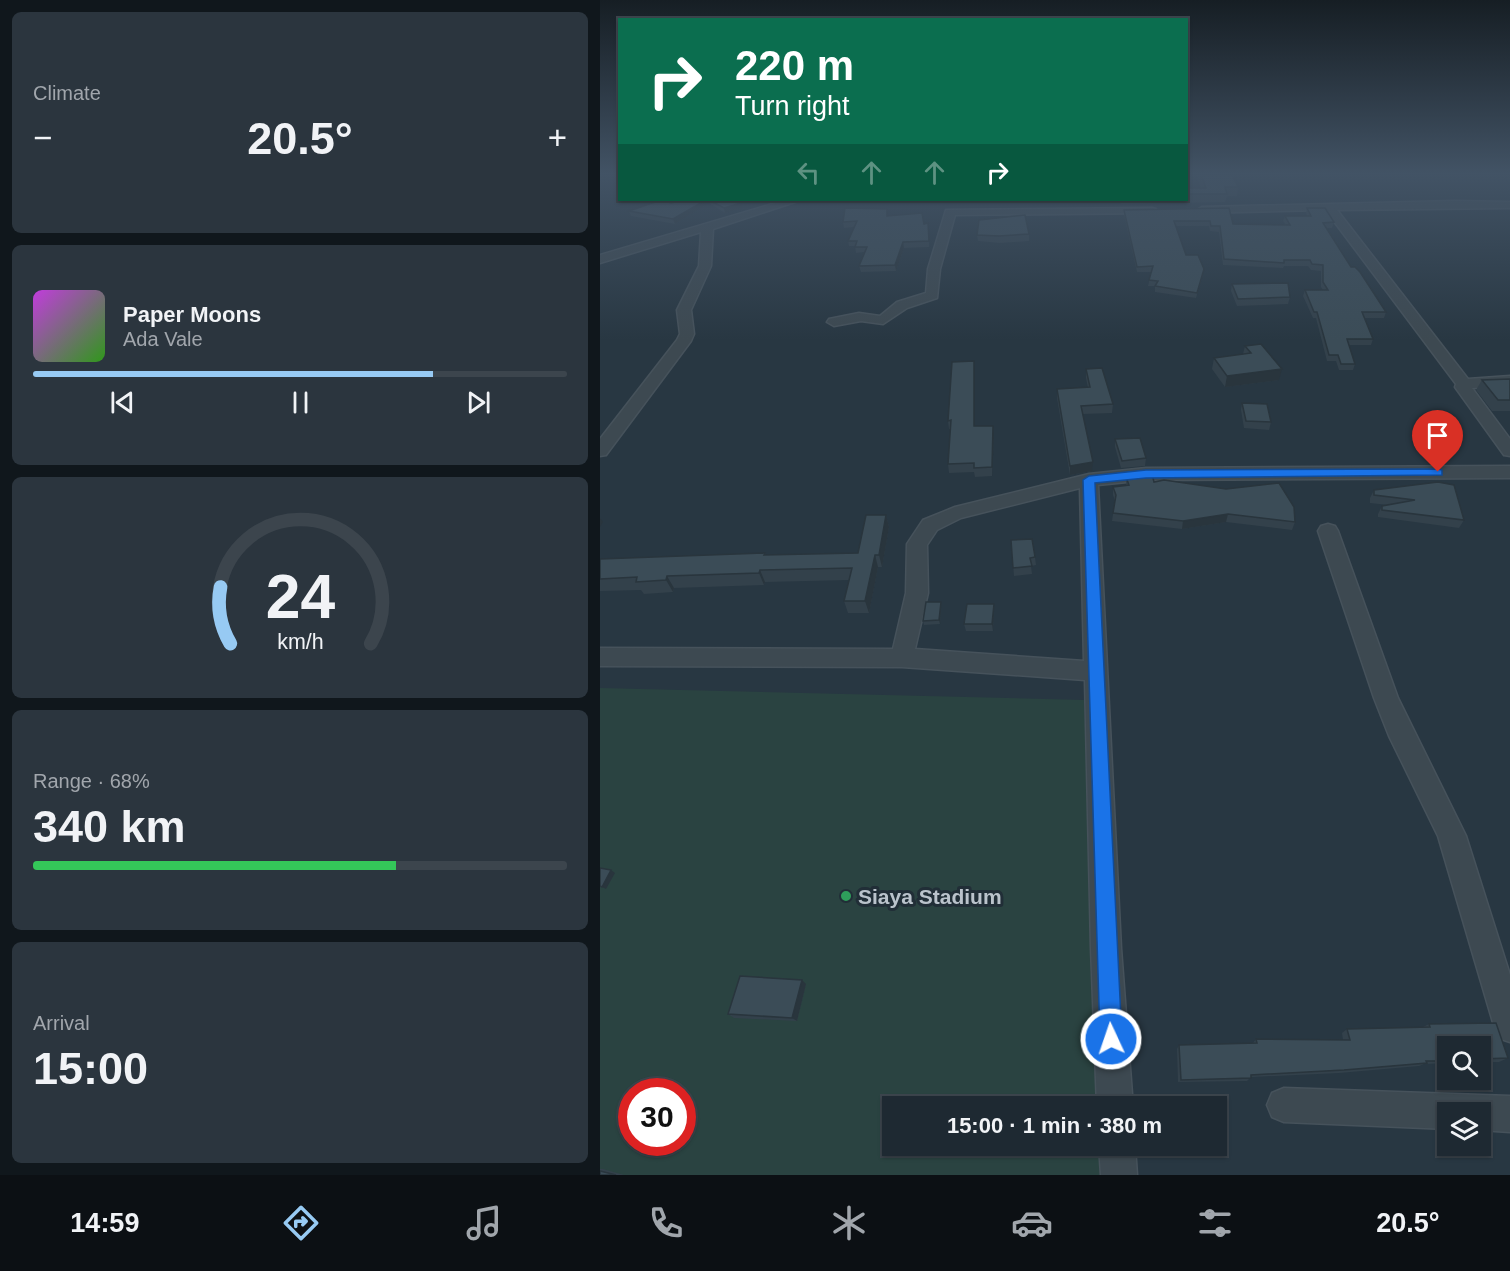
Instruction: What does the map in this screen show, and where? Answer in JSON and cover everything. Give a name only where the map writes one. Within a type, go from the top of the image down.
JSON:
[{"type":"street","points":[[600,259],[698,230]]},
{"type":"street","points":[[600,451],[684,341],[687,334],[684,310],[705,266],[707,230]]},
{"type":"street","points":[[834,322],[854,320],[859,317],[883,320],[902,305],[932,295],[934,269],[944,230]]},
{"type":"street","points":[[1346,230],[1464,384],[1464,390],[1510,451]]},
{"type":"street","points":[[1464,384],[1510,381]]},
{"type":"street","points":[[902,658],[917,593],[917,544],[930,525],[955,513],[1089,480],[1146,474],[1510,472]]},
{"type":"street","points":[[1089,480],[1106,948],[1114,1096]]},
{"type":"street","points":[[1328,531],[1379,682],[1395,722],[1440,807],[1452,836],[1510,1026]]},
{"type":"street","points":[[600,657],[902,658],[1097,672]]},
{"type":"street","points":[[1284,1105],[1510,1114]]},
{"type":"street","points":[[1118,1156],[1119,1175]]},
{"type":"green space","name":"Siaya Stadium","points":[[600,688],[1084,700],[1102,1096],[882,1096],[882,1156],[1104,1156],[1105,1175],[600,1175]]},
{"type":"building","points":[[853,230],[928,230],[929,241],[903,242],[895,265],[859,266],[867,247],[855,247],[857,241],[848,241]]},
{"type":"building","points":[[978,230],[1028,230],[1029,234],[999,236],[977,235]]},
{"type":"building","points":[[1129,230],[1177,230],[1186,255],[1198,255],[1204,269],[1197,293],[1155,286],[1158,281],[1149,280],[1153,266],[1137,267]]},
{"type":"building","points":[[1220,230],[1327,230],[1351,267],[1355,267],[1360,272],[1386,312],[1362,312],[1373,339],[1347,339],[1355,364],[1341,364],[1338,355],[1329,355],[1317,312],[1314,312],[1305,290],[1328,290],[1323,282],[1323,265],[1312,264],[1310,260],[1284,260],[1284,263],[1224,259]]},
{"type":"building","points":[[1288,283],[1290,297],[1238,299],[1232,284]]},
{"type":"building","points":[[1261,344],[1282,369],[1227,376],[1214,358],[1251,353],[1245,346]]},
{"type":"building","points":[[974,361],[974,426],[993,426],[992,467],[974,468],[974,463],[948,464],[952,362]]},
{"type":"building","points":[[1102,368],[1113,404],[1081,406],[1093,462],[1070,466],[1057,389],[1090,387],[1086,369]]},
{"type":"building","points":[[1510,379],[1510,400],[1498,400],[1482,380]]},
{"type":"building","points":[[1242,403],[1267,404],[1271,422],[1246,421]]},
{"type":"building","points":[[1140,438],[1146,458],[1122,461],[1115,439]]},
{"type":"building","points":[[1152,474],[1154,482],[1164,480],[1226,489],[1279,483],[1294,507],[1295,522],[1228,514],[1183,521],[1113,513],[1116,495],[1113,487],[1129,485],[1126,477]]},
{"type":"building","points":[[1438,482],[1454,485],[1464,520],[1382,510],[1382,506],[1415,500],[1374,495],[1374,490]]},
{"type":"building","points":[[866,515],[886,515],[879,555],[875,555],[865,601],[844,601],[852,568],[760,570],[759,573],[667,576],[666,580],[636,582],[637,577],[600,579],[600,559],[765,553],[764,555],[858,553]]},
{"type":"building","points":[[1032,539],[1035,557],[1030,558],[1032,566],[1013,568],[1011,540]]},
{"type":"building","points":[[926,602],[941,602],[939,620],[923,621]]},
{"type":"building","points":[[967,604],[994,604],[992,624],[964,624]]},
{"type":"building","points":[[600,868],[611,870],[602,887],[600,886]]},
{"type":"building","points":[[740,976],[802,980],[792,1018],[728,1014]]},
{"type":"building","points":[[1496,1023],[1508,1058],[1491,1059],[1491,1036],[1437,1036],[1437,1061],[1426,1061],[1427,1063],[1251,1075],[1251,1078],[1181,1080],[1179,1045],[1257,1043],[1256,1039],[1350,1040],[1347,1029],[1430,1027],[1429,1024]]},
{"type":"building","points":[[600,1171],[616,1175],[600,1175]]},
{"type":"place","name":"Siaya Stadium","points":[[846,896]]},
{"type":"route","points":[[1111,1039],[1089,480],[1146,474],[1438,472]]}]
